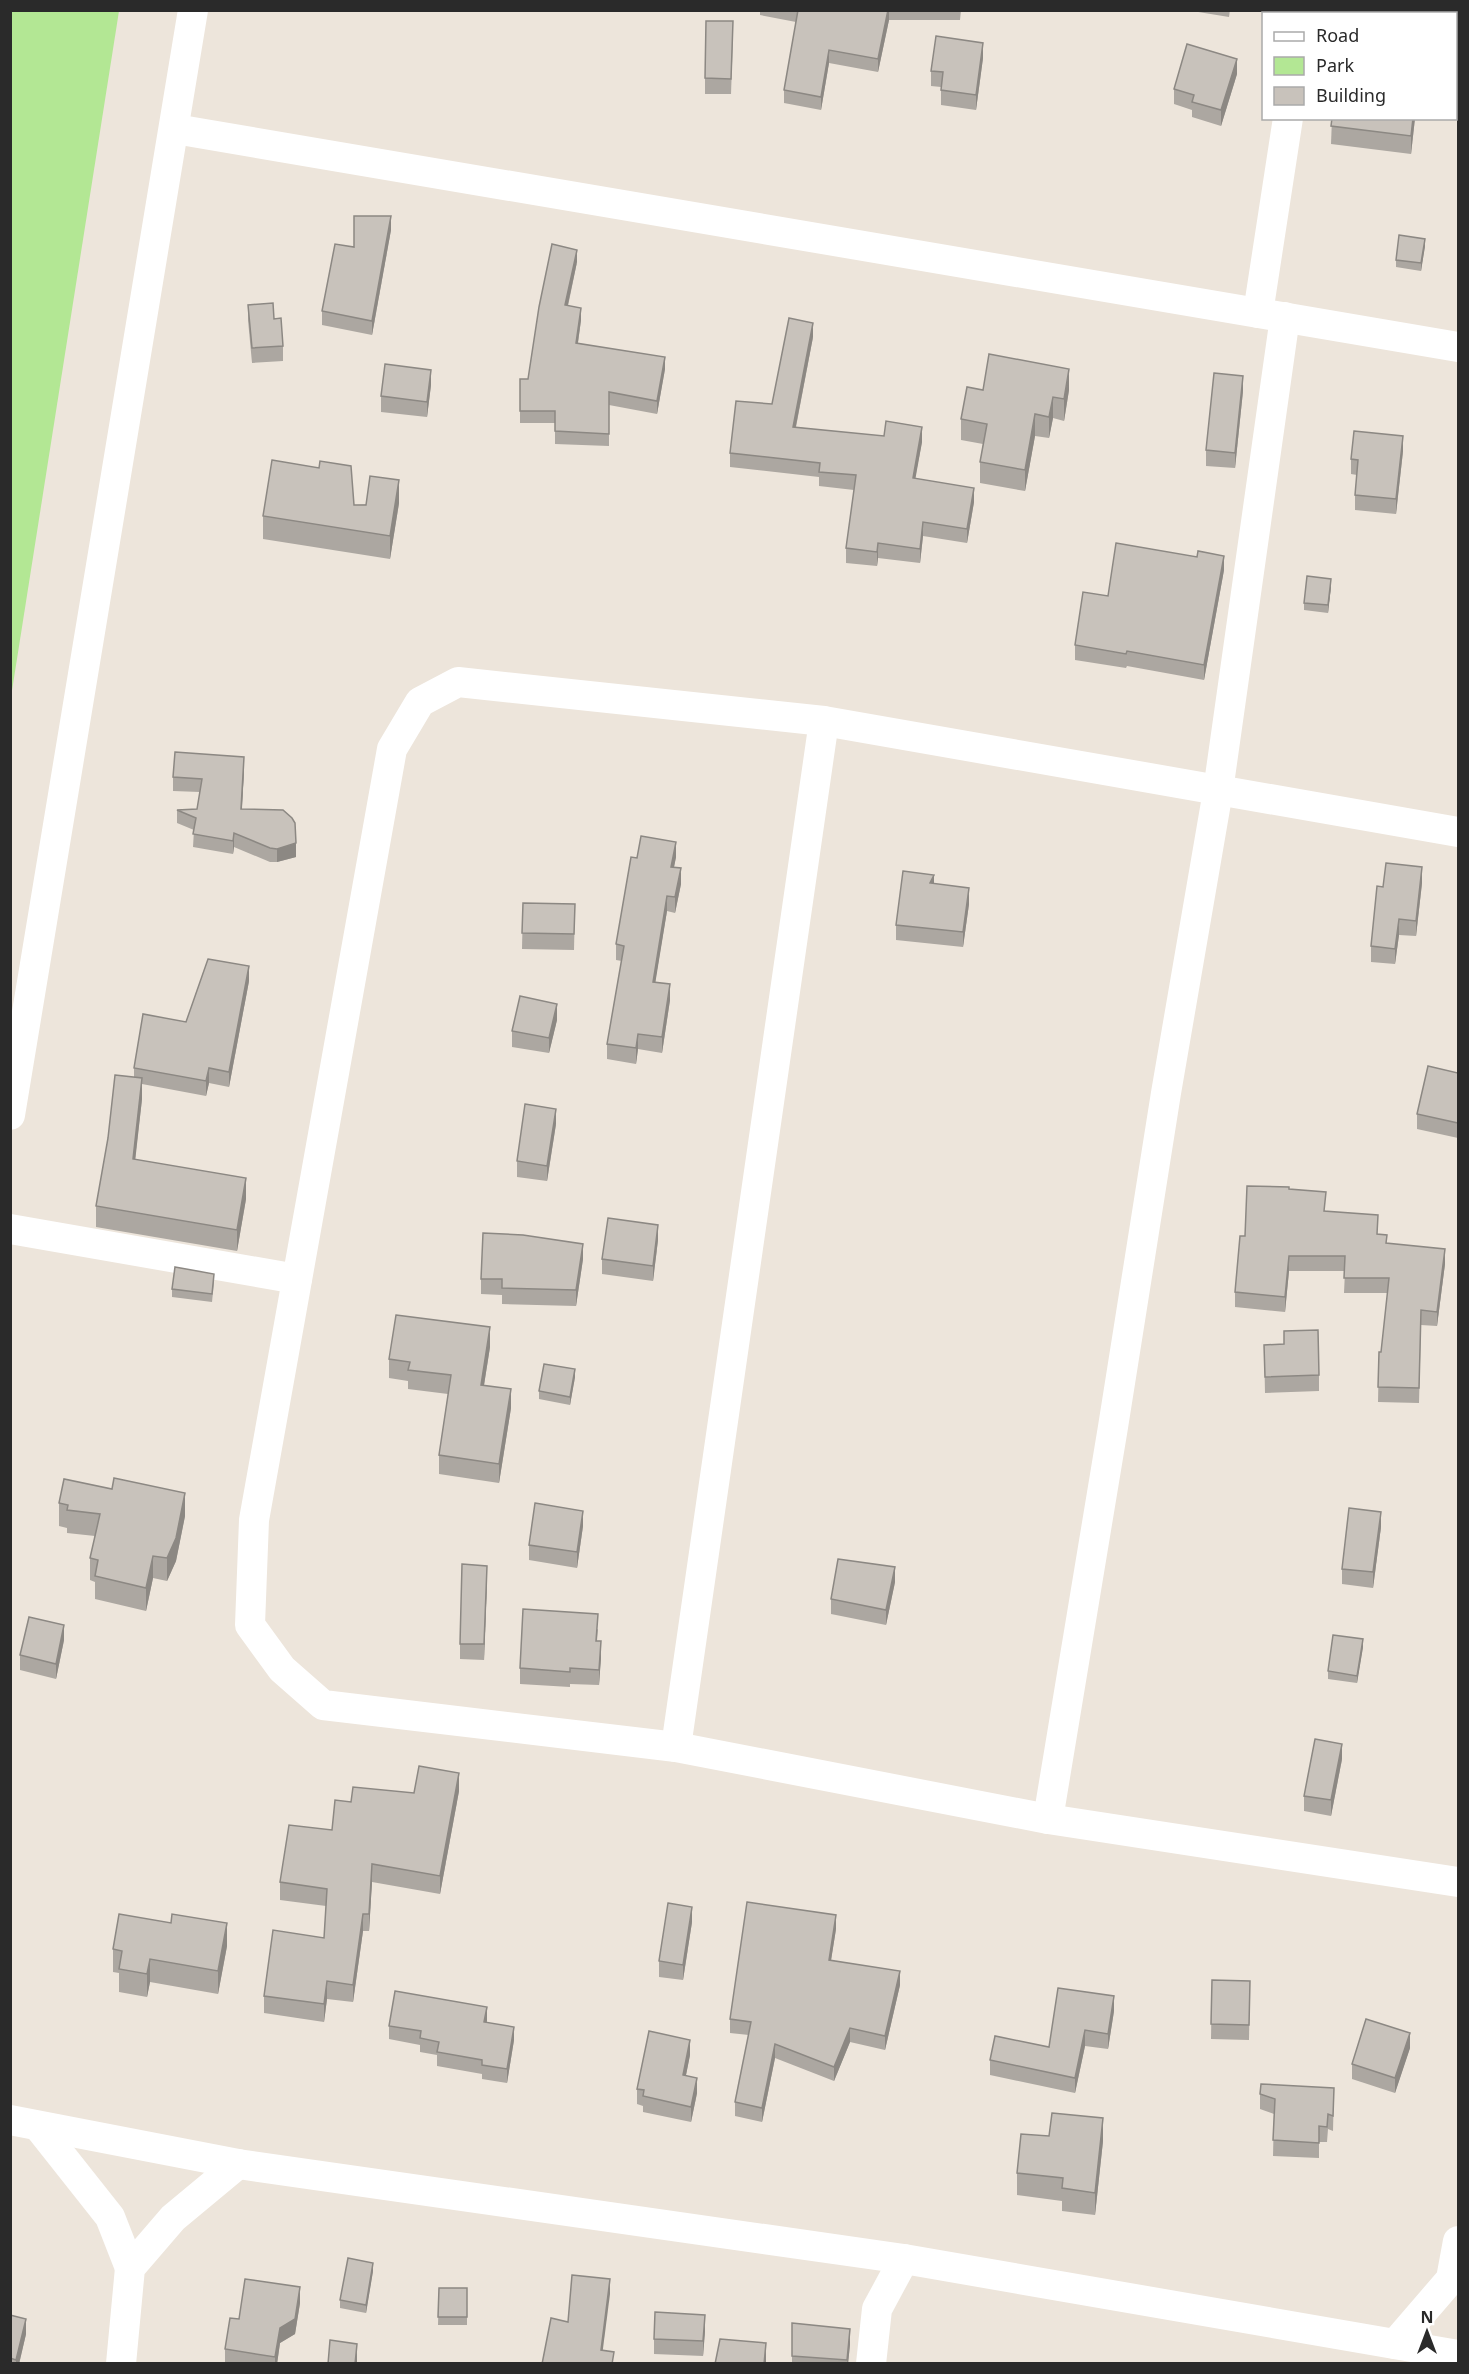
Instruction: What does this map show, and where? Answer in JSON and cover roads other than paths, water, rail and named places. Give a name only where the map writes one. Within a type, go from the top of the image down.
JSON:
[{"type":"street","points":[[10,1115],[193,10]]},
{"type":"street","points":[[1048,1819],[1166,1093],[1218,791],[1271,315],[1288,120]]},
{"type":"street","points":[[175,129],[1458,346]]},
{"type":"street","points":[[1458,832],[824,721],[458,682],[420,702],[392,749],[254,1520],[250,1625],[282,1669],[323,1705],[676,1747],[1048,1819],[1458,1882]]},
{"type":"street","points":[[676,1747],[824,721]]},
{"type":"street","points":[[10,1229],[297,1279]]},
{"type":"street","points":[[24,2123],[238,2164],[904,2259],[1458,2355]]},
{"type":"street","points":[[24,2123],[110,2217],[130,2268],[121,2364]]},
{"type":"street","points":[[130,2268],[173,2218],[238,2164]]},
{"type":"street","points":[[1395,2344],[1455,2287],[1458,2241]]},
{"type":"street","points":[[871,2364],[877,2309],[904,2259]]}]
